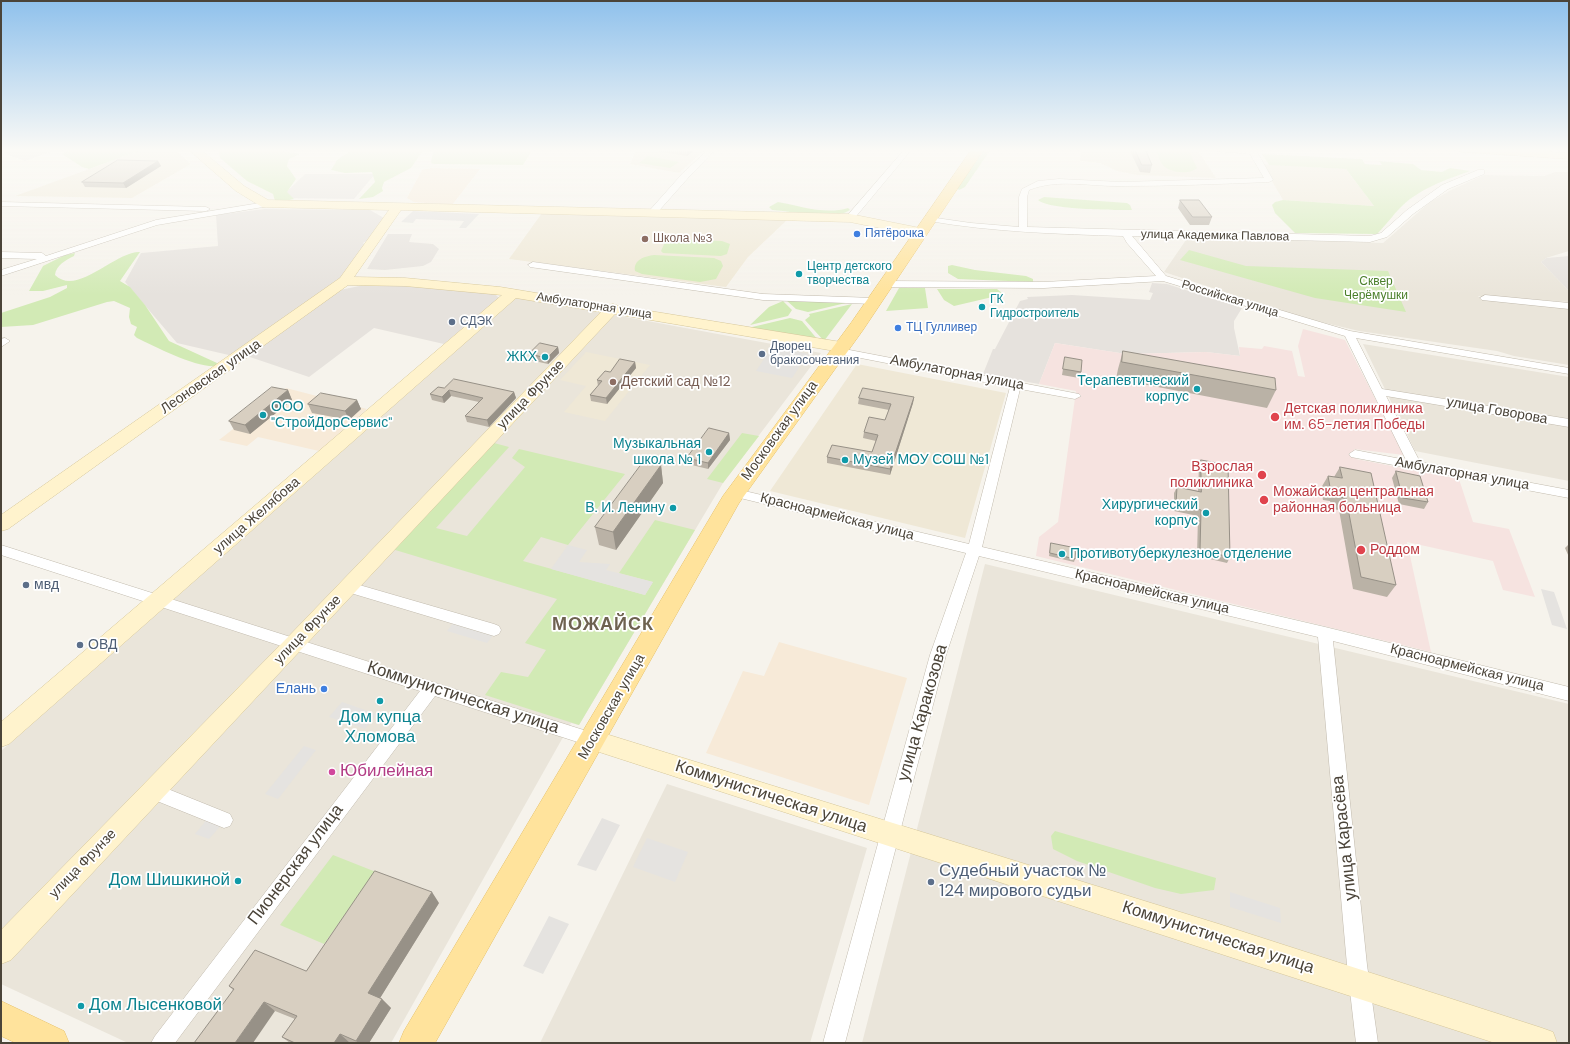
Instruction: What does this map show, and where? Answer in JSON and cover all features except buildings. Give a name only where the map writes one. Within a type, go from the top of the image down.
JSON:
[{"type":"main road","name":"Московская улица","points":[[416,1043],[736,493],[763,453],[886,284],[944,198]]},
{"type":"main road","points":[[1,1018],[52,1043]]},
{"type":"street","points":[[254,198],[266,204]]},
{"type":"street","points":[[653,212],[666,198]]},
{"type":"street","points":[[850,218],[867,198]]},
{"type":"street","points":[[1023,198],[1023,230]]},
{"type":"street","name":"улица Академика Павлова","points":[[929,219],[971,226],[1023,230],[1359,240],[1378,238],[1384,235],[1410,212],[1430,198]]},
{"type":"street","points":[[1,204],[217,209],[220,212]]},
{"type":"street","points":[[1,273],[151,224],[266,204],[653,212],[850,218],[920,232]]},
{"type":"street","name":"Леоновская улица","points":[[1,524],[345,281],[397,206]]},
{"type":"street","points":[[1126,233],[1130,242],[1163,278]]},
{"type":"street","points":[[1,255],[52,256]]},
{"type":"street","points":[[534,265],[763,297],[874,301]]},
{"type":"street","name":"Российская улица","points":[[886,284],[1044,285],[1163,278],[1348,334],[1569,371]]},
{"type":"street","name":"Амбулаторная улица","points":[[345,281],[405,282],[513,293],[613,308],[840,349],[1075,396]]},
{"type":"street","name":"улица Желябова","points":[[1,737],[513,293]]},
{"type":"street","points":[[1485,298],[1569,306]]},
{"type":"street","name":"улица Фрунзе","points":[[1,950],[295,644],[613,308]]},
{"type":"street","points":[[1348,334],[1415,465]]},
{"type":"street","name":"улица Каракозова","points":[[834,1043],[938,655],[974,550],[1016,385]]},
{"type":"street","name":"улица Говорова","points":[[1377,391],[1569,423]]},
{"type":"street","name":"Амбулаторная улица","points":[[1355,454],[1569,494]]},
{"type":"street","name":"Красноармейская улица","points":[[736,493],[1325,633],[1569,694]]},
{"type":"street","name":"Коммунистическая улица","points":[[1,550],[431,689],[1215,936],[1542,1043]]},
{"type":"street","points":[[349,587],[494,630]]},
{"type":"street","name":"улица Карасёва","points":[[1325,633],[1367,1043]]},
{"type":"street","name":"Пионерская улица","points":[[162,1043],[431,689]]},
{"type":"street","points":[[153,791],[224,820]]},
{"type":"shaded area","points":[[280,198],[355,198],[354,199]]},
{"type":"shaded area","points":[[407,198],[458,198],[452,205],[414,202]]},
{"type":"shaded area","points":[[1282,198],[1368,198],[1374,206],[1283,200]]},
{"type":"shaded area","points":[[1438,198],[1569,198],[1569,251],[1546,258],[1541,262],[1569,291],[1569,302],[1478,296],[1481,299],[1569,308],[1569,365],[1514,356],[1497,351],[1359,331],[1304,318],[1164,272],[1188,237],[1383,243],[1430,202]]},
{"type":"shaded area","points":[[264,209],[370,210],[384,218],[370,239],[363,243],[365,245],[340,281],[233,356],[177,343],[125,282],[141,253],[218,246],[216,215]]},
{"type":"shaded area","points":[[413,211],[479,214],[466,228],[459,228],[464,221],[416,219],[413,223],[401,222]]},
{"type":"shaded area","name":"Школа №3","points":[[542,213],[787,220],[748,257],[726,287],[509,259]]},
{"type":"shaded area","points":[[388,234],[412,234],[409,242],[433,244],[439,249],[431,262],[423,266],[385,270],[367,269]]},
{"type":"shaded area","points":[[1569,256],[1569,291],[1541,262],[1546,258]]},
{"type":"shaded area","points":[[1152,283],[1167,284],[1242,308],[1234,321],[1240,356],[1206,352],[1126,354],[1055,343],[1039,384],[983,374],[993,349],[995,349],[1020,301],[1028,299],[1027,297],[1072,295],[1150,300],[1153,293],[1149,292]]},
{"type":"shaded area","points":[[364,285],[410,285],[495,294],[499,298],[444,344],[374,328],[309,377],[247,356],[340,290]]},
{"type":"shaded area","points":[[517,297],[821,353],[723,483],[579,725],[571,723],[391,1043],[128,1043],[1,984],[1,751]]},
{"type":"shaded area","name":"Можайская центральная районная больница","points":[[1303,329],[1345,340],[1404,455],[1354,449],[1356,459],[1459,479],[1473,522],[1509,529],[1535,597],[1503,590],[1493,561],[1407,542],[1431,652],[1036,556],[1039,537],[1058,522],[1076,391],[1039,384],[1055,343],[1126,354],[1206,352],[1240,356],[1239,347],[1262,349],[1264,346],[1292,351],[1298,376],[1305,377],[1298,346]]},
{"type":"shaded area","points":[[1363,344],[1569,377],[1569,481],[1415,451]]},
{"type":"shaded area","points":[[772,347],[809,354],[805,360],[798,358],[794,365],[800,366],[792,378],[756,371]]},
{"type":"shaded area","points":[[586,352],[650,365],[605,421],[564,412],[586,386],[560,380]]},
{"type":"shaded area","points":[[857,364],[1006,393],[965,538],[770,491]]},
{"type":"shaded area","points":[[286,388],[367,409],[319,451],[258,437],[247,446],[219,440]]},
{"type":"shaded area","points":[[568,545],[587,550],[579,562],[610,564],[606,570],[653,582],[645,595],[551,569]]},
{"type":"shaded area","points":[[985,564],[1569,704],[1569,1043],[862,1043]]},
{"type":"shaded area","points":[[1541,589],[1554,592],[1567,629],[1552,625]]},
{"type":"shaded area","points":[[454,622],[494,634],[487,643],[447,631]]},
{"type":"shaded area","points":[[779,642],[907,678],[869,805],[706,753],[743,671],[764,676]]},
{"type":"shaded area","points":[[342,702],[377,714],[365,729],[329,717]]},
{"type":"shaded area","points":[[304,746],[316,750],[278,799],[265,794]]},
{"type":"shaded area","points":[[667,784],[867,848],[810,1043],[540,1043]]},
{"type":"shaded area","points":[[209,817],[224,822],[209,839],[195,834]]},
{"type":"shaded area","points":[[602,818],[620,825],[596,871],[577,865]]},
{"type":"shaded area","points":[[647,838],[688,852],[675,882],[633,867]]},
{"type":"shaded area","points":[[1230,892],[1280,908],[1281,923],[1230,907]]},
{"type":"shaded area","points":[[549,916],[569,924],[543,974],[523,966]]},
{"type":"green space","points":[[274,198],[294,199],[281,202],[275,201]]},
{"type":"green space","points":[[1043,198],[1054,198],[1127,203],[1130,205],[1132,210],[1068,208],[1055,206],[1038,200]]},
{"type":"green space","points":[[1368,198],[1412,198],[1399,209],[1377,234],[1295,233],[1275,213],[1272,205],[1275,202],[1283,200],[1374,206]]},
{"type":"green space","points":[[778,202],[804,208],[831,211],[848,208],[850,210],[834,215],[824,215],[772,210],[769,207]]},
{"type":"green space","points":[[674,239],[722,241],[730,244],[727,254],[721,256],[663,253],[661,251],[665,242]]},
{"type":"green space","name":"Сквер Черёмушки","points":[[1189,250],[1246,266],[1388,271],[1406,312],[1315,298],[1180,260]]},
{"type":"green space","points":[[140,252],[120,281],[130,287],[145,305],[169,341],[217,363],[216,366],[198,364],[137,338],[134,335],[137,327],[131,324],[129,317],[130,308],[114,301],[33,325],[1,327],[1,313],[50,297],[67,288],[67,285],[43,291],[29,291],[43,266],[65,255],[75,253],[74,256],[57,268],[55,275],[64,280],[74,281],[85,277],[119,258]]},
{"type":"green space","points":[[654,255],[714,258],[721,261],[723,266],[716,279],[700,282],[642,274],[635,271],[636,264],[640,259]]},
{"type":"green space","points":[[952,265],[975,270],[1026,276],[1033,279],[1033,282],[958,279],[948,273],[948,266]]},
{"type":"green space","points":[[899,288],[925,288],[928,308],[886,311]]},
{"type":"green space","points":[[937,289],[997,289],[1002,293],[1001,295],[954,306],[944,300]]},
{"type":"green space","points":[[786,300],[850,302],[808,312],[796,309]]},
{"type":"green space","points":[[783,301],[792,310],[788,316],[750,325],[769,307]]},
{"type":"green space","points":[[852,304],[824,341],[805,320],[810,316],[809,314]]},
{"type":"green space","points":[[790,318],[802,321],[818,340],[748,328]]},
{"type":"green space","points":[[742,433],[759,436],[723,483],[707,479]]},
{"type":"green space","points":[[494,443],[509,447],[436,528],[467,536],[525,467],[512,458],[519,449],[625,474],[568,545],[541,537],[523,561],[645,595],[653,582],[619,573],[655,520],[695,530],[579,725],[485,695],[501,672],[528,677],[546,650],[525,643],[557,599],[392,549]]},
{"type":"green space","points":[[1055,831],[1216,878],[1214,890],[1181,894],[1155,888],[1077,861],[1053,849],[1051,836]]},
{"type":"green space","points":[[333,855],[376,872],[324,944],[280,925]]},
{"type":"place","name":"Пятёрочка","points":[[857,234]]},
{"type":"place","name":"Школа №3","points":[[645,239]]},
{"type":"place","name":"Центр детского творчества","points":[[799,274]]},
{"type":"place","name":"ГК Гидростроитель","points":[[982,307]]},
{"type":"place","name":"СДЭК","points":[[452,322]]},
{"type":"place","name":"ТЦ Гулливер","points":[[898,328]]},
{"type":"place","name":"Дворец бракосочетания","points":[[762,354]]},
{"type":"place","name":"ЖКХ","points":[[545,357]]},
{"type":"place","name":"Детский сад №12","points":[[613,382]]},
{"type":"place","name":"Терапевтический корпус","points":[[1197,389]]},
{"type":"place","name":"ООО \"СтройДорСервис\"","points":[[263,415]]},
{"type":"place","name":"Детская поликлиника им. 65-летия Победы","points":[[1275,417]]},
{"type":"place","name":"Музыкальная школа № 1","points":[[709,452]]},
{"type":"place","name":"Музей МОУ СОШ №1","points":[[845,460]]},
{"type":"place","name":"Взрослая поликлиника","points":[[1262,475]]},
{"type":"place","name":"Можайская центральная районная больница","points":[[1264,500]]},
{"type":"place","name":"В. И. Ленину","points":[[673,508]]},
{"type":"place","name":"Хирургический корпус","points":[[1206,513]]},
{"type":"place","name":"Роддом","points":[[1361,550]]},
{"type":"place","name":"Противотуберкулезное отделение","points":[[1062,554]]},
{"type":"place","name":"мвд","points":[[26,585]]},
{"type":"place","name":"ОВД","points":[[80,645]]},
{"type":"place","name":"Елань","points":[[324,689]]},
{"type":"place","name":"Дом купца Хломова","points":[[380,701]]},
{"type":"place","name":"Юбилейная","points":[[332,772]]},
{"type":"place","name":"Дом Шишкиной","points":[[238,881]]},
{"type":"place","name":"Судебный участок № 124 мирового судьи","points":[[931,882]]},
{"type":"place","name":"Дом Лысенковой","points":[[81,1006]]},
{"type":"district","name":"МОЖАЙСК","points":[[603,625]]}]
